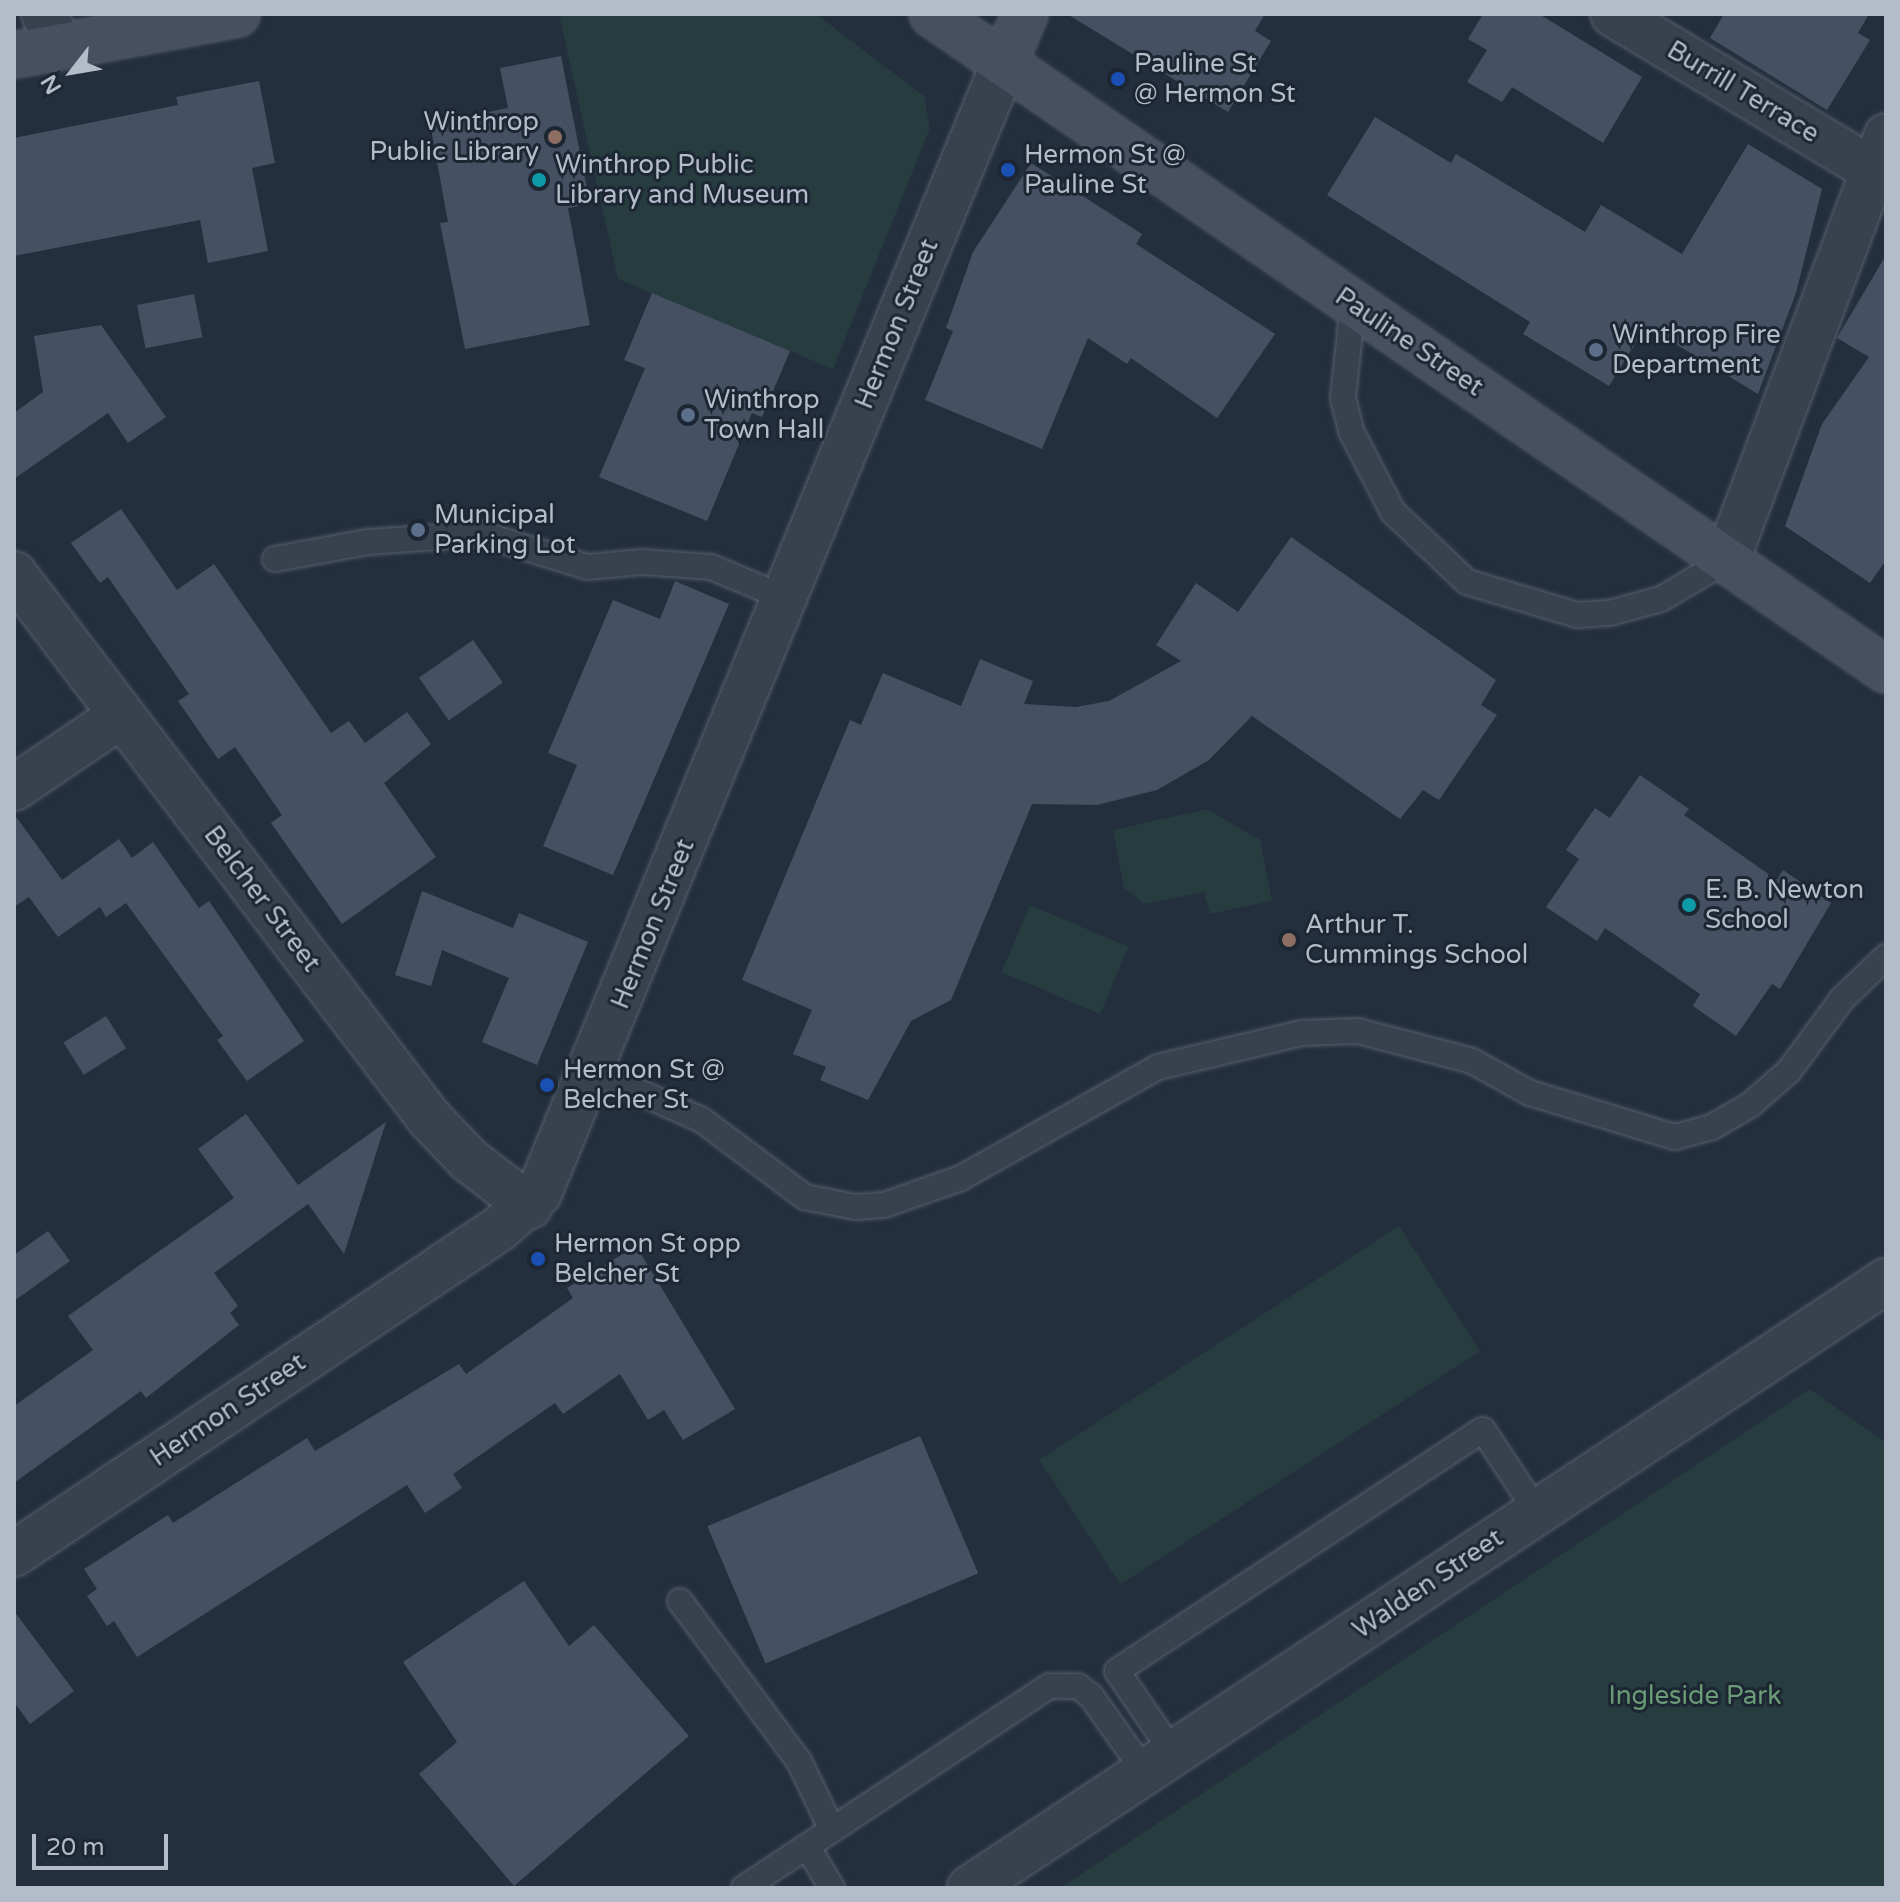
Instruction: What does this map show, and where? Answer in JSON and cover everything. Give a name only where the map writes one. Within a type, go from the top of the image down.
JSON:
[{"type":"main road","points":[[14,55],[53,30],[237,14]]},
{"type":"main road","name":"Pauline Street","points":[[932,14],[1886,670]]},
{"type":"main road","points":[[1004,63],[1025,14]]},
{"type":"street","name":"Burrill Terrace","points":[[1613,14],[1880,153]]},
{"type":"street","name":"Hermon Street","points":[[14,1554],[529,1206],[549,1177],[1004,63]]},
{"type":"street","points":[[1727,560],[1880,153]]},
{"type":"street","name":"Belcher Street","points":[[14,574],[430,1119],[469,1160],[529,1206]]},
{"type":"street","points":[[14,788],[122,715]]},
{"type":"street","name":"Walden Street","points":[[970,1888],[1886,1281]]},
{"type":"lane","points":[[1353,304],[1343,398],[1351,431],[1393,512],[1467,582],[1578,615],[1610,613],[1661,599],[1727,560]]},
{"type":"lane","points":[[275,559],[368,542],[482,534],[587,567],[642,562],[711,567],[785,598]]},
{"type":"lane","points":[[592,1071],[702,1120],[805,1197],[855,1207],[884,1205],[961,1178],[1158,1067],[1302,1033],[1358,1031],[1472,1061],[1530,1093],[1675,1137],[1712,1127],[1750,1105],[1789,1071],[1842,999],[1886,957]]},
{"type":"lane","points":[[1159,1763],[1117,1671],[1483,1430],[1537,1512]]},
{"type":"lane","points":[[680,1601],[799,1761],[832,1830]]},
{"type":"lane","points":[[744,1888],[1063,1682],[1091,1696],[1159,1763]]},
{"type":"lane","points":[[807,1846],[832,1888]]},
{"type":"green space","points":[[559,14],[816,14],[924,96],[930,128],[833,369],[618,279]]},
{"type":"green space","points":[[1207,809],[1260,840],[1272,901],[1210,914],[1204,892],[1144,904],[1124,888],[1113,830]]},
{"type":"green space","points":[[1030,905],[1128,947],[1100,1014],[1001,972]]},
{"type":"green space","points":[[1399,1226],[1480,1351],[1120,1585],[1039,1460]]},
{"type":"green space","name":"Ingleside Park","points":[[1810,1389],[1886,1443],[1886,1888],[1060,1888]]},
{"type":"building","points":[[1067,14],[1265,14],[1255,31],[1271,41],[1228,112]]},
{"type":"building","points":[[1483,14],[1539,14],[1642,77],[1603,143],[1512,87],[1502,102],[1467,82],[1487,50],[1468,39]]},
{"type":"building","points":[[1724,14],[1869,14],[1858,33],[1870,40],[1827,110],[1710,38]]},
{"type":"building","points":[[561,56],[590,204],[568,208],[590,325],[465,349],[440,223],[448,222],[430,124],[508,108],[500,68]]},
{"type":"building","points":[[259,81],[275,163],[252,168],[268,251],[208,263],[200,220],[14,256],[14,138],[178,105],[176,97]]},
{"type":"building","points":[[1375,117],[1451,163],[1456,154],[1585,232],[1601,205],[1682,254],[1748,144],[1822,189],[1796,293],[1758,394],[1646,326],[1609,386],[1523,334],[1530,322],[1327,195]]},
{"type":"building","points":[[1031,163],[1142,234],[1136,244],[1275,334],[1217,418],[1131,358],[1127,364],[1088,338],[1042,449],[925,400],[953,331],[946,328],[973,252]]},
{"type":"building","points":[[1886,255],[1886,560],[1870,583],[1785,526],[1822,424],[1869,357],[1837,338]]},
{"type":"building","name":"Winthrop Town Hall","points":[[652,293],[790,351],[762,417],[752,413],[707,521],[599,477],[645,368],[624,360]]},
{"type":"building","points":[[194,294],[202,337],[145,348],[137,305]]},
{"type":"building","points":[[101,325],[166,417],[128,443],[108,413],[14,479],[14,413],[43,392],[34,336]]},
{"type":"building","points":[[121,509],[177,590],[214,564],[331,733],[349,721],[365,743],[407,712],[431,744],[384,783],[436,857],[342,924],[271,823],[282,815],[235,747],[218,759],[178,701],[189,694],[108,577],[100,583],[71,543]]},
{"type":"building","points":[[1291,537],[1496,680],[1481,705],[1497,715],[1439,800],[1423,790],[1400,819],[1252,716],[1209,760],[1157,790],[1097,805],[1032,804],[951,1000],[911,1021],[868,1100],[820,1080],[826,1067],[793,1054],[812,1010],[742,980],[850,720],[861,725],[883,673],[961,706],[980,659],[1033,681],[1024,704],[1076,707],[1109,701],[1181,661],[1156,645],[1196,583],[1238,612]]},
{"type":"building","points":[[675,581],[729,604],[613,875],[543,846],[577,765],[548,753],[613,600],[660,619]]},
{"type":"building","points":[[473,640],[503,683],[449,720],[419,678]]},
{"type":"building","name":"E. B. Newton School","points":[[1640,775],[1689,809],[1684,815],[1777,880],[1783,870],[1831,903],[1780,989],[1772,984],[1736,1036],[1693,1006],[1700,994],[1605,928],[1597,941],[1546,907],[1579,859],[1566,850],[1595,808],[1610,818]]},
{"type":"building","points":[[14,814],[62,880],[119,839],[132,858],[153,842],[199,908],[209,901],[304,1041],[247,1081],[217,1040],[223,1036],[126,903],[106,917],[100,907],[58,937],[29,897],[14,907]]},
{"type":"building","points":[[422,891],[513,928],[519,913],[588,942],[537,1065],[482,1042],[509,978],[442,950],[431,986],[395,975]]},
{"type":"building","points":[[106,1016],[126,1048],[84,1075],[64,1042]]},
{"type":"building","points":[[246,1114],[298,1185],[386,1122],[344,1254],[308,1204],[214,1273],[238,1306],[230,1313],[239,1325],[146,1398],[141,1391],[14,1483],[14,1406],[93,1350],[68,1316],[234,1198],[198,1149]]},
{"type":"building","points":[[48,1231],[70,1261],[14,1301],[14,1255]]},
{"type":"building","points":[[636,1246],[735,1409],[683,1440],[664,1410],[648,1420],[620,1374],[563,1414],[555,1403],[453,1474],[462,1488],[425,1513],[407,1485],[137,1657],[114,1621],[107,1626],[87,1596],[97,1589],[84,1569],[168,1515],[173,1523],[307,1438],[315,1451],[459,1364],[466,1374],[573,1298],[567,1288]]},
{"type":"building","points":[[920,1436],[978,1573],[766,1663],[707,1526]]},
{"type":"building","points":[[524,1581],[569,1646],[594,1625],[689,1736],[514,1886],[419,1774],[457,1742],[403,1662]]},
{"type":"building","points":[[14,1611],[74,1691],[30,1724],[14,1702]]},
{"type":"place","name":"Pauline St @ Hermon St","points":[[1118,79]]},
{"type":"place","name":"Winthrop Public Library","points":[[555,137]]},
{"type":"place","name":"Hermon St @ Pauline St","points":[[1008,170]]},
{"type":"place","name":"Winthrop Public Library and Museum","points":[[539,180]]},
{"type":"place","name":"Winthrop Fire Department","points":[[1596,350]]},
{"type":"place","name":"Winthrop Town Hall","points":[[688,415]]},
{"type":"place","name":"Municipal Parking Lot","points":[[418,530]]},
{"type":"place","name":"E. B. Newton School","points":[[1689,905]]},
{"type":"place","name":"Arthur T. Cummings School","points":[[1289,940]]},
{"type":"place","name":"Hermon St @ Belcher St","points":[[547,1085]]},
{"type":"place","name":"Hermon St opp Belcher St","points":[[538,1259]]}]
